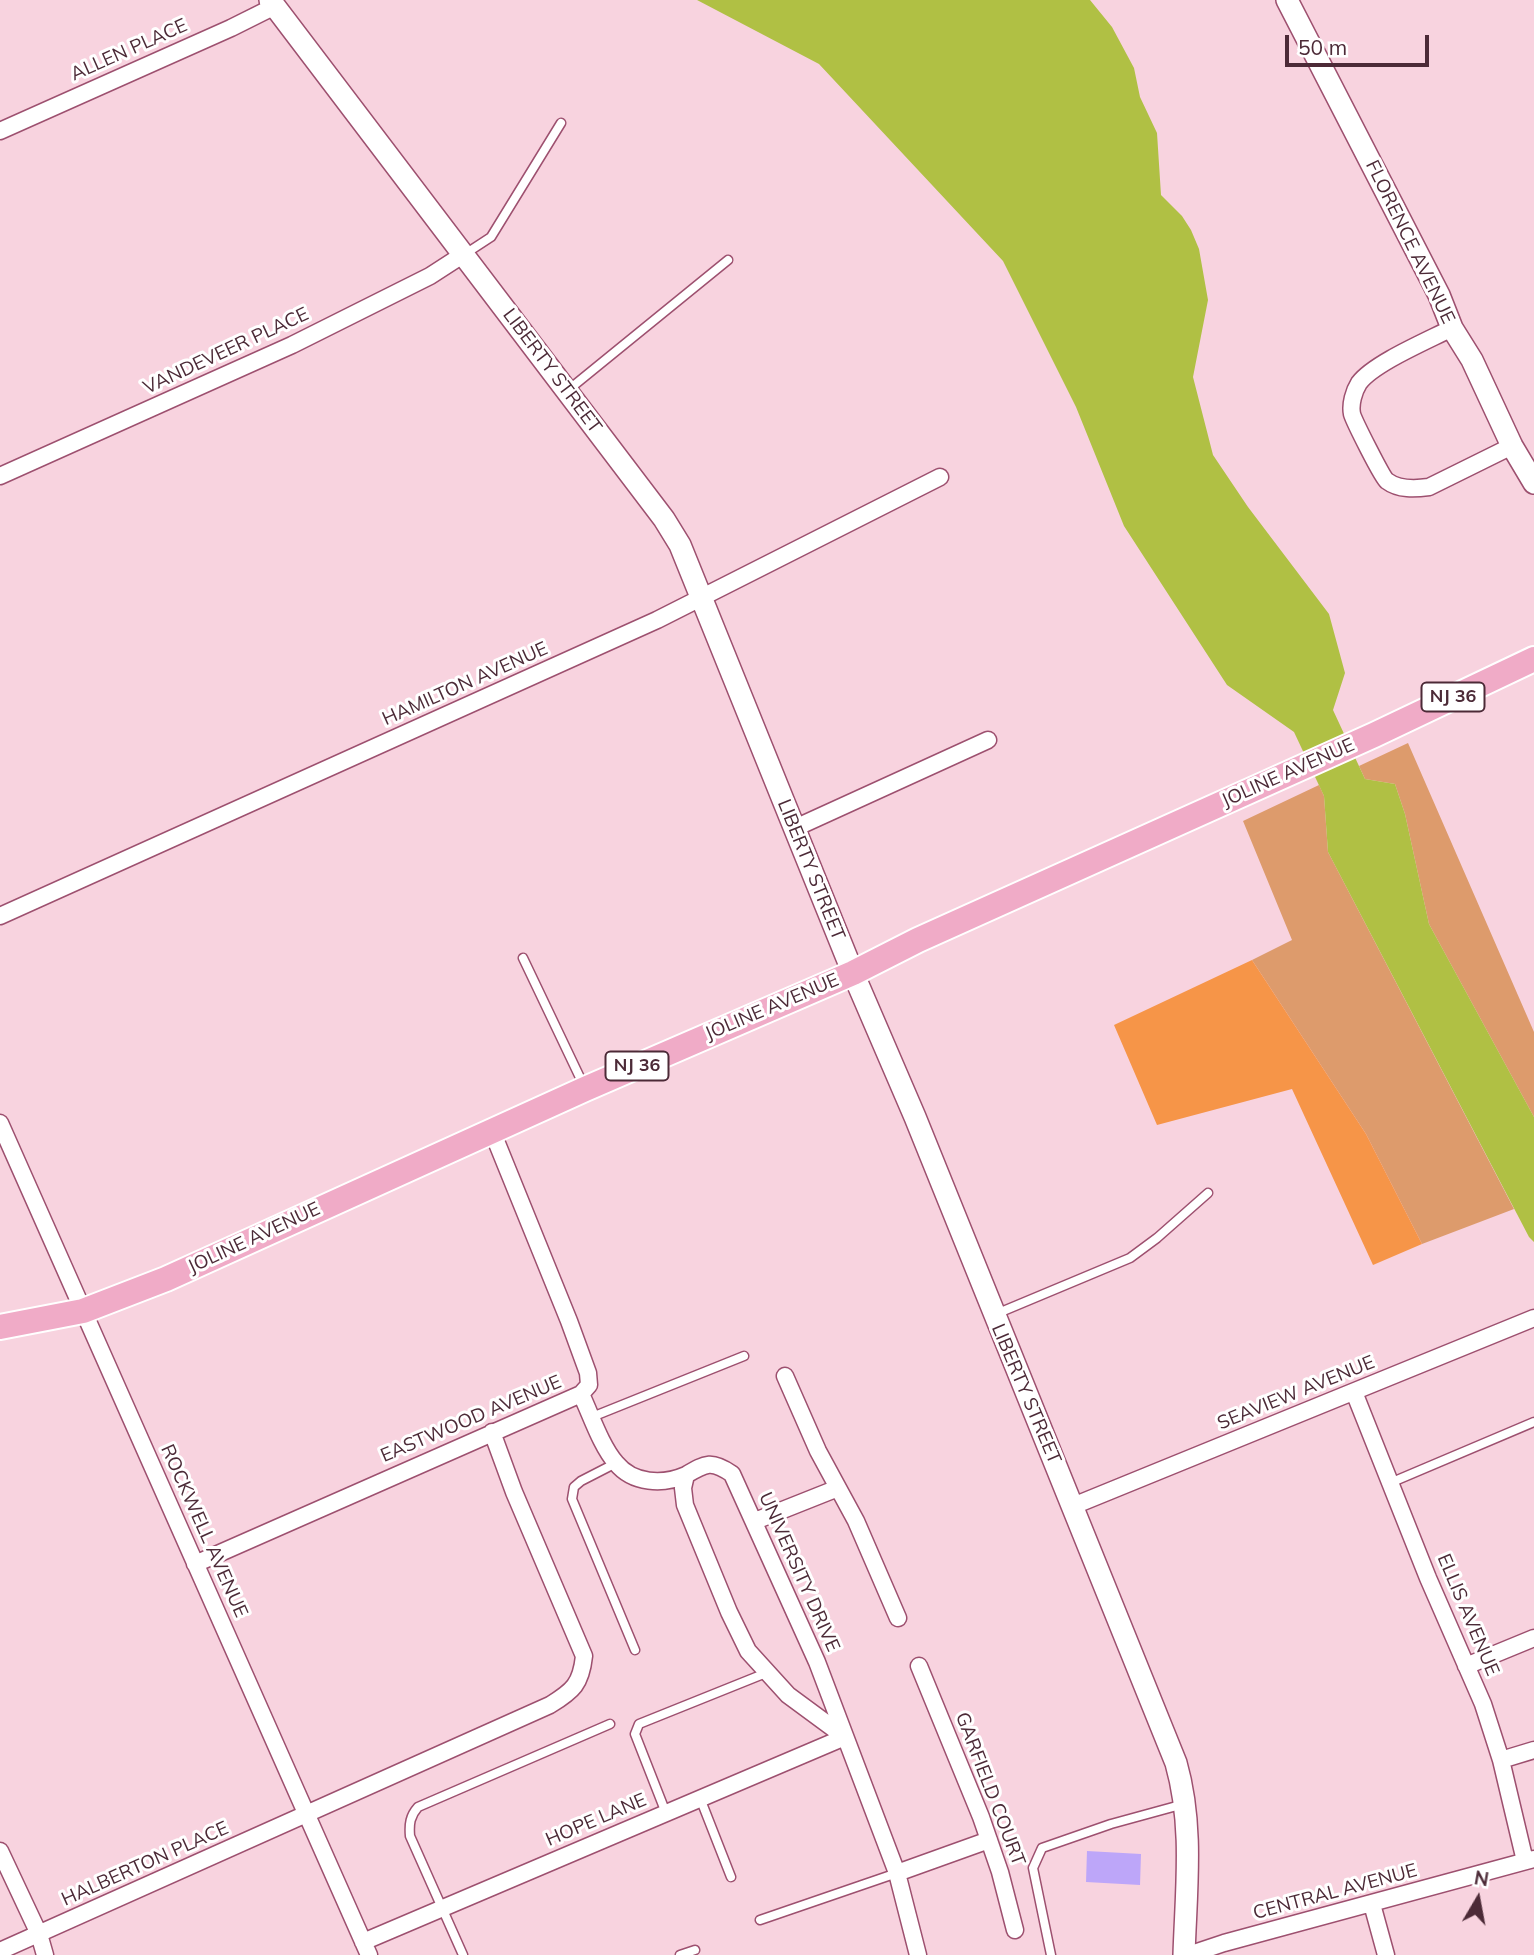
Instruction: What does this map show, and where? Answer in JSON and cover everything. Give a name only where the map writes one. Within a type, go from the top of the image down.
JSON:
[{"type":"main road","name":"JOLINE AVENUE","points":[[0,1327],[83,1311],[166,1279],[585,1088],[853,973],[918,940],[1371,736],[1534,659]]},
{"type":"street","name":"FLORENCE AVENUE","points":[[1287,0],[1439,295],[1452,328],[1472,360],[1512,446],[1534,483]]},
{"type":"street","name":"ALLEN PLACE","points":[[0,131],[231,28],[272,3]]},
{"type":"street","name":"LIBERTY STREET","points":[[272,3],[664,519],[680,545],[1176,1763],[1185,1804],[1188,1840],[1186,1955]]},
{"type":"street","name":"VANDEVEER PLACE","points":[[0,476],[292,345],[430,276],[464,254]]},
{"type":"street","points":[[1452,328],[1371,371],[1355,391],[1352,415],[1387,481],[1413,489],[1429,487],[1512,446]]},
{"type":"street","name":"HAMILTON AVENUE","points":[[0,916],[657,620],[940,477]]},
{"type":"street","points":[[795,828],[988,740]]},
{"type":"street","name":"ROCKWELL AVENUE","points":[[0,1123],[5,1147],[83,1311],[366,1949]]},
{"type":"street","name":"EASTWOOD AVENUE","points":[[195,1564],[581,1394],[589,1385],[588,1373],[492,1131]]},
{"type":"street","name":"SEAVIEW AVENUE","points":[[1073,1506],[1534,1318]]},
{"type":"street","points":[[785,1376],[818,1451],[856,1521],[898,1618]]},
{"type":"street","name":"ELLIS AVENUE","points":[[1354,1392],[1483,1704],[1530,1860]]},
{"type":"street","points":[[581,1394],[615,1463]]},
{"type":"street","name":"HALBERTON PLACE","points":[[0,1951],[550,1705],[576,1686],[584,1656],[514,1492],[492,1432]]},
{"type":"street","name":"UNIVERSITY DRIVE","points":[[615,1463],[628,1473],[651,1482],[673,1481],[703,1465],[718,1465],[732,1474],[817,1662],[897,1873],[918,1955]]},
{"type":"street","points":[[686,1475],[683,1488],[685,1505],[748,1651],[788,1695],[845,1737]]},
{"type":"street","points":[[755,1521],[838,1488]]},
{"type":"street","points":[[1466,1666],[1534,1638]]},
{"type":"street","name":"GARFIELD COURT","points":[[919,1665],[989,1840],[1015,1930]]},
{"type":"street","name":"HOPE LANE","points":[[366,1949],[442,1909],[845,1737]]},
{"type":"street","points":[[1501,1760],[1534,1751]]},
{"type":"street","points":[[897,1873],[989,1840]]},
{"type":"street","points":[[0,1851],[39,1934],[45,1955]]},
{"type":"street","name":"CENTRAL AVENUE","points":[[1186,1955],[1530,1860]]},
{"type":"street","points":[[1372,1904],[1386,1955]]},
{"type":"lane","points":[[464,254],[491,237],[561,122]]},
{"type":"lane","points":[[567,391],[728,260]]},
{"type":"lane","points":[[523,958],[585,1088]]},
{"type":"lane","points":[[993,1315],[1130,1258],[1208,1193]]},
{"type":"lane","points":[[592,1418],[744,1356]]},
{"type":"lane","points":[[1390,1483],[1534,1422]]},
{"type":"lane","points":[[615,1463],[581,1481],[574,1488],[572,1499],[635,1650]]},
{"type":"lane","points":[[666,1813],[635,1734],[639,1724],[766,1673]]},
{"type":"lane","points":[[463,1955],[410,1836],[412,1815],[418,1807],[610,1724]]},
{"type":"lane","points":[[700,1798],[732,1877]]},
{"type":"lane","points":[[1051,1955],[1033,1868],[1042,1848],[1111,1824],[1185,1804]]},
{"type":"lane","points":[[760,1920],[897,1873]]},
{"type":"lane","points":[[680,1955],[695,1950]]},
{"type":"shaded area","points":[[697,0],[1090,0],[1112,27],[1134,68],[1140,97],[1157,133],[1161,195],[1182,216],[1199,249],[1208,300],[1193,377],[1213,455],[1248,507],[1329,614],[1345,673],[1333,710],[1365,779],[1395,784],[1405,814],[1429,924],[1534,1117],[1534,1242],[1328,852],[1324,796],[1294,732],[1227,685],[1124,526],[1076,407],[1003,261],[819,64]]},
{"type":"shaded area","points":[[1408,743],[1534,1032],[1534,1117],[1429,924],[1405,814],[1395,784],[1365,779],[1359,766]]},
{"type":"shaded area","points":[[1319,785],[1324,796],[1328,852],[1514,1209],[1422,1244],[1366,1134],[1252,960],[1292,940],[1243,821]]},
{"type":"shaded area","points":[[1252,960],[1366,1134],[1422,1244],[1373,1265],[1292,1089],[1157,1125],[1114,1025]]},
{"type":"building","points":[[1087,1851],[1141,1854],[1140,1885],[1086,1882]]}]
